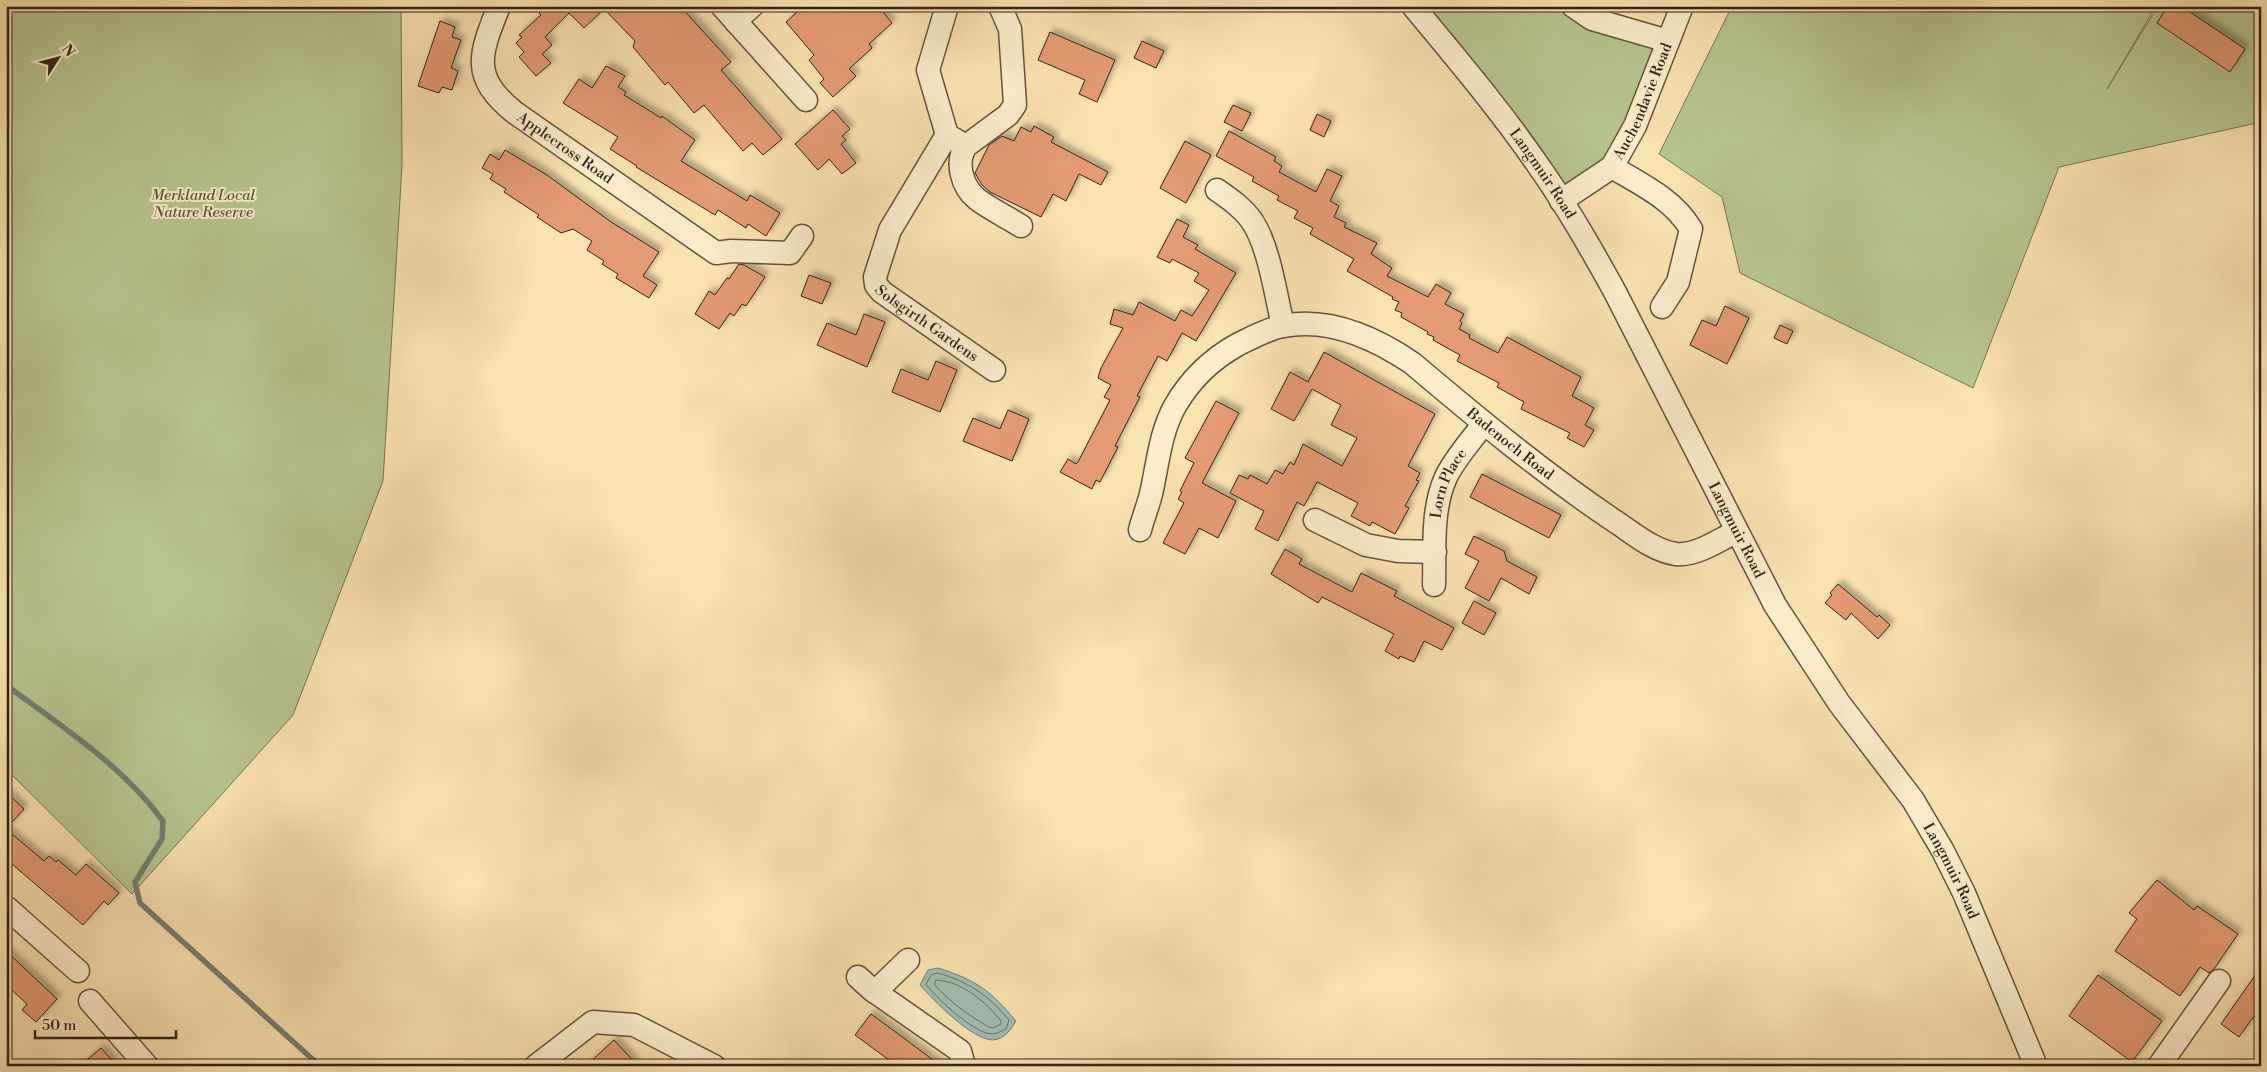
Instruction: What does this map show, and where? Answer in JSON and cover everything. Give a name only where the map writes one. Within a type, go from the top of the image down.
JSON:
[{"type":"street","name":"Applecross Road","points":[[500,6],[488,34],[483,62],[484,76],[489,88],[498,99],[514,112],[716,253],[730,251],[790,253],[802,236]]},
{"type":"street","points":[[752,6],[729,14],[806,100]]},
{"type":"street","points":[[947,6],[928,70],[946,135],[966,146]]},
{"type":"street","points":[[1000,6],[1010,29],[1016,89],[1015,105],[1008,115],[966,146],[960,160],[964,182],[976,198],[1022,226]]},
{"type":"street","name":"Langmuir Road","points":[[1413,6],[1473,77],[1540,168],[1615,292],[1775,605],[1839,703],[1913,800],[1942,851],[1964,894],[2036,1066]]},
{"type":"street","points":[[1573,6],[1592,19],[1668,41]]},
{"type":"street","name":"Auchendavie Road","points":[[1561,201],[1612,167],[1635,126],[1682,6]]},
{"type":"street","name":"Solsgirth Gardens","points":[[946,135],[890,230],[875,277],[876,285],[882,292],[994,370]]},
{"type":"street","points":[[1612,167],[1669,202],[1682,214],[1691,229],[1678,282],[1662,307]]},
{"type":"street","points":[[1217,190],[1241,208],[1252,221],[1261,238],[1283,326]]},
{"type":"street","name":"Badenoch Road","points":[[1140,530],[1165,429],[1176,406],[1189,386],[1204,369],[1229,350],[1254,336],[1283,326],[1306,325],[1336,328],[1362,335],[1390,348],[1412,363],[1564,487],[1642,539],[1663,550],[1677,554],[1692,553],[1736,532]]},
{"type":"street","name":"Lorn Place","points":[[1434,585],[1437,513],[1440,493],[1446,476],[1484,423]]},
{"type":"street","points":[[1315,520],[1366,545],[1398,551],[1435,552]]},
{"type":"street","points":[[6,907],[78,971]]},
{"type":"street","points":[[908,960],[867,984],[960,1051],[964,1066]]},
{"type":"street","points":[[2159,1066],[2219,981]]},
{"type":"street","points":[[90,1001],[147,1066]]},
{"type":"street","points":[[536,1066],[593,1022],[634,1025],[714,1066]]},
{"type":"green space","name":"Merkland Local Nature Reserve","points":[[6,6],[401,6],[402,166],[383,481],[293,715],[132,894],[6,769]]},
{"type":"green space","points":[[1413,6],[1573,6],[1668,41],[1635,126],[1572,195]]},
{"type":"green space","points":[[1732,6],[2156,6],[2107,89],[2158,6],[2261,6],[2261,122],[2059,167],[1973,388],[1740,273],[1722,197],[1659,154]]},
{"type":"water","points":[[938,968],[973,982],[998,1001],[1016,1021],[1007,1033],[1001,1038],[993,1040],[984,1038],[964,1027],[943,1009],[920,985],[928,970]]},
{"type":"building","points":[[533,6],[680,6],[731,62],[721,70],[782,139],[763,155],[752,143],[743,151],[704,105],[694,113],[668,82],[665,85],[633,47],[635,41],[604,9],[584,28],[569,13],[545,37],[552,45],[542,54],[551,63],[536,76],[519,57],[524,52],[516,43],[522,37],[519,35],[541,15]]},
{"type":"building","points":[[804,6],[878,6],[892,23],[869,44],[872,48],[849,69],[856,76],[833,97],[820,83],[824,79],[809,60],[814,55],[786,22]]},
{"type":"building","points":[[2168,6],[2181,6],[2245,49],[2230,72],[2157,23]]},
{"type":"building","points":[[440,21],[455,27],[452,37],[461,40],[451,68],[458,71],[452,90],[442,87],[439,93],[418,86]]},
{"type":"building","points":[[1050,32],[1115,60],[1097,102],[1079,94],[1085,80],[1038,60]]},
{"type":"building","points":[[1142,41],[1164,51],[1156,68],[1134,58]]},
{"type":"building","points":[[606,66],[625,76],[618,87],[626,92],[624,95],[661,118],[662,116],[695,140],[681,161],[747,201],[750,195],[780,213],[766,236],[748,224],[746,228],[718,210],[715,215],[636,167],[610,149],[618,137],[563,103],[579,79],[592,88]]},
{"type":"building","points":[[1233,105],[1251,113],[1242,131],[1224,122]]},
{"type":"building","points":[[833,110],[850,129],[842,136],[846,140],[841,144],[856,163],[842,174],[829,159],[818,170],[795,144]]},
{"type":"building","points":[[1317,114],[1331,121],[1324,137],[1310,130]]},
{"type":"building","points":[[1034,126],[1054,137],[1051,142],[1108,172],[1101,185],[1079,174],[1066,201],[1053,194],[1041,217],[990,192],[982,185],[975,173],[989,145],[1002,136],[1014,141],[1021,127],[1031,132]]},
{"type":"building","points":[[1229,131],[1276,157],[1274,161],[1282,166],[1279,172],[1316,192],[1327,169],[1342,176],[1330,201],[1339,206],[1334,217],[1346,223],[1344,227],[1377,243],[1371,254],[1392,268],[1387,276],[1428,297],[1436,284],[1451,293],[1445,304],[1464,314],[1460,321],[1462,323],[1459,329],[1470,335],[1469,338],[1498,353],[1507,337],[1581,377],[1572,396],[1594,408],[1585,425],[1594,430],[1584,447],[1567,438],[1570,433],[1521,409],[1524,402],[1497,387],[1499,383],[1457,361],[1460,355],[1433,340],[1434,337],[1427,334],[1428,332],[1401,317],[1402,313],[1395,310],[1399,302],[1347,271],[1354,259],[1310,234],[1313,228],[1294,218],[1298,211],[1277,200],[1279,196],[1252,181],[1254,177],[1216,156]]},
{"type":"building","points":[[1185,141],[1211,155],[1186,203],[1160,188]]},
{"type":"building","points":[[505,150],[547,175],[611,222],[659,252],[643,276],[657,285],[649,298],[616,278],[618,274],[602,264],[604,261],[587,250],[592,241],[573,229],[561,233],[537,217],[539,215],[504,192],[506,189],[490,179],[493,174],[482,168],[490,154],[499,160]]},
{"type":"building","points":[[1177,219],[1189,225],[1183,237],[1198,245],[1195,249],[1236,273],[1196,341],[1182,333],[1167,361],[1158,356],[1137,396],[1140,397],[1115,446],[1118,447],[1100,482],[1096,480],[1092,489],[1060,472],[1068,459],[1076,464],[1078,462],[1110,400],[1104,397],[1111,385],[1098,378],[1101,368],[1123,328],[1110,324],[1114,309],[1133,315],[1139,302],[1175,321],[1181,310],[1192,316],[1209,290],[1194,281],[1199,273],[1172,259],[1170,263],[1157,257]]},
{"type":"building","points":[[739,264],[765,277],[746,306],[742,304],[734,316],[730,313],[719,329],[695,314],[709,291],[715,295]]},
{"type":"building","points":[[809,275],[831,283],[822,304],[801,296]]},
{"type":"building","points":[[1725,306],[1749,318],[1727,364],[1690,345],[1702,320],[1716,326]]},
{"type":"building","points":[[864,314],[885,322],[867,367],[817,345],[827,323],[856,335]]},
{"type":"building","points":[[1780,325],[1793,331],[1787,344],[1774,338]]},
{"type":"building","points":[[1324,352],[1435,414],[1408,466],[1420,473],[1416,480],[1419,481],[1405,506],[1409,508],[1395,534],[1372,522],[1370,526],[1351,516],[1358,503],[1317,482],[1304,506],[1297,502],[1278,541],[1255,529],[1264,511],[1230,493],[1239,475],[1248,479],[1250,475],[1267,484],[1275,470],[1283,474],[1290,462],[1294,465],[1303,444],[1342,466],[1357,438],[1331,425],[1341,405],[1312,389],[1294,421],[1271,409],[1290,372],[1308,382]]},
{"type":"building","points":[[936,361],[957,370],[940,412],[892,392],[901,369],[928,380]]},
{"type":"building","points":[[1216,401],[1239,413],[1202,483],[1236,501],[1218,538],[1199,528],[1185,554],[1163,543],[1184,503],[1178,499],[1182,492],[1180,491],[1194,463],[1185,458]]},
{"type":"building","points":[[1008,410],[1029,419],[1012,461],[963,441],[973,418],[1000,429]]},
{"type":"building","points":[[1482,474],[1561,515],[1549,538],[1470,497]]},
{"type":"building","points":[[1474,536],[1504,551],[1507,561],[1537,577],[1529,594],[1501,578],[1489,601],[1465,588],[1479,561],[1465,554]]},
{"type":"building","points":[[1285,549],[1302,559],[1299,564],[1352,592],[1361,573],[1397,591],[1394,596],[1454,628],[1442,650],[1424,641],[1414,662],[1400,656],[1399,659],[1385,651],[1394,634],[1322,597],[1318,603],[1271,574]]},
{"type":"building","points":[[1838,584],[1877,617],[1879,615],[1890,625],[1878,639],[1851,613],[1846,620],[1825,603],[1832,595],[1830,593]]},
{"type":"building","points":[[1474,601],[1496,613],[1484,635],[1462,623]]},
{"type":"building","points":[[6,792],[24,809],[6,829]]},
{"type":"building","points":[[6,829],[44,861],[49,856],[56,862],[58,860],[76,875],[86,864],[119,893],[108,905],[104,901],[83,925],[6,859]]},
{"type":"building","points":[[2157,880],[2194,910],[2197,906],[2238,934],[2214,969],[2209,973],[2200,967],[2180,996],[2115,951],[2137,919],[2129,913]]},
{"type":"building","points":[[6,951],[57,999],[36,1022],[22,1010],[27,1004],[6,985]]},
{"type":"building","points":[[2261,967],[2261,1021],[2254,1016],[2239,1037],[2221,1024]]},
{"type":"building","points":[[2098,975],[2162,1021],[2132,1062],[2069,1016]]},
{"type":"building","points":[[871,1014],[941,1066],[897,1066],[855,1035]]},
{"type":"building","points":[[614,1040],[638,1066],[586,1066]]},
{"type":"building","points":[[101,1048],[117,1066],[80,1066]]},
{"type":"waterway","points":[[6,685],[110,764],[129,782],[163,821],[162,839],[135,882],[140,903],[320,1066]]}]
